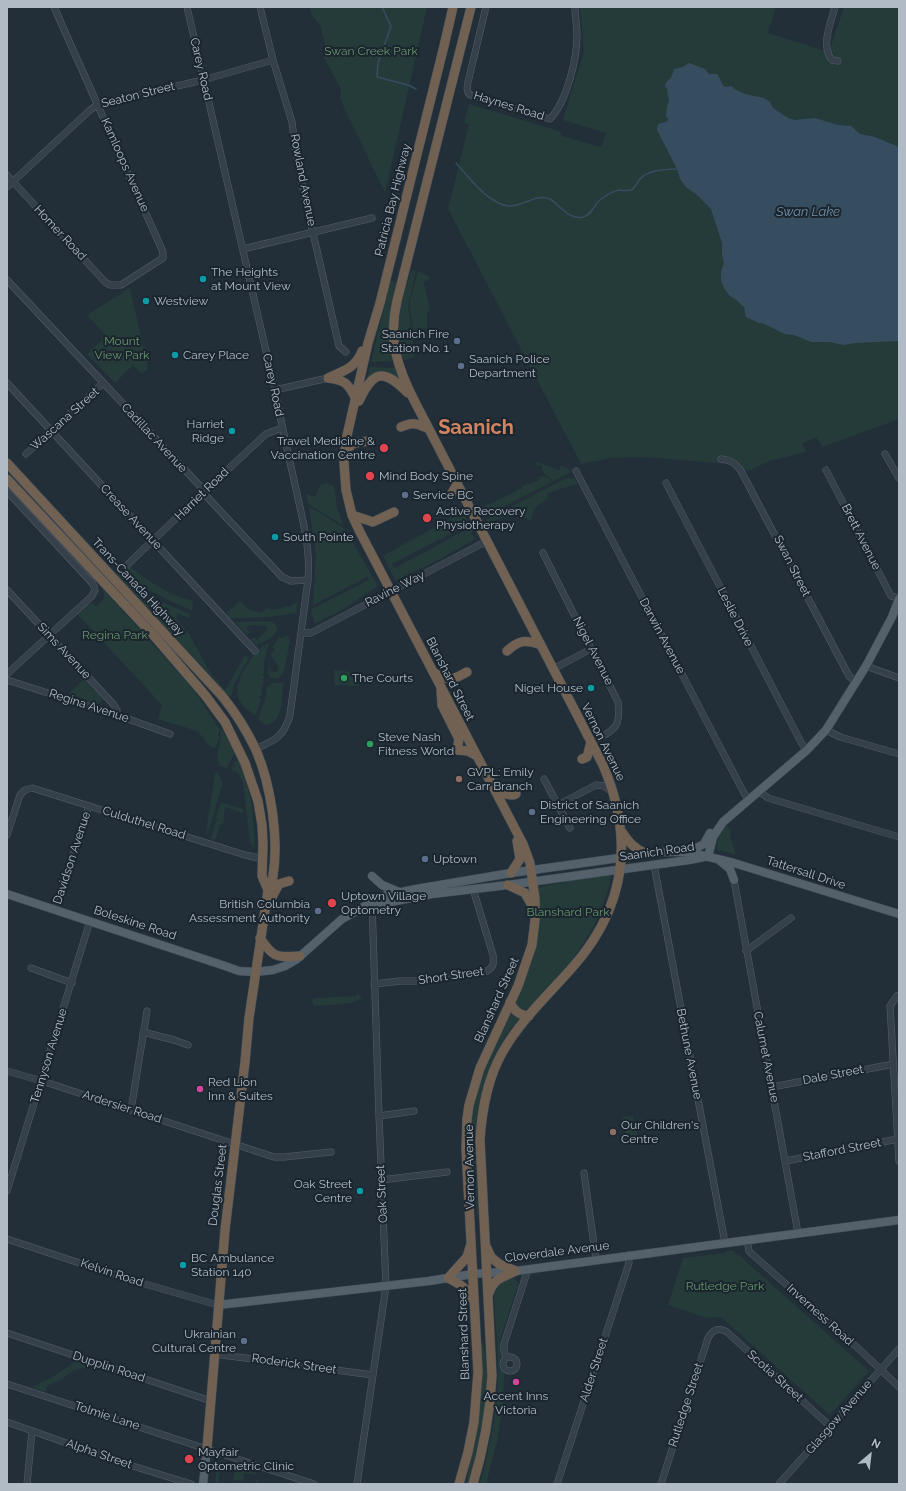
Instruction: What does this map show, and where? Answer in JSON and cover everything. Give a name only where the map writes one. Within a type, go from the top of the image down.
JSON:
[{"type":"highway","name":"Patricia Bay Highway","points":[[356,399],[368,343],[380,303],[443,54],[452,7]]},
{"type":"highway","name":"Vernon Avenue","points":[[471,7],[397,301],[393,331],[394,343],[398,364],[412,397],[592,742],[607,775],[614,793],[621,831],[622,858],[614,899],[606,919],[595,939],[572,968],[529,1016],[510,1041],[493,1073],[481,1114],[480,1147],[487,1273]]},
{"type":"highway","points":[[328,378],[355,365],[360,358],[380,303]]},
{"type":"highway","points":[[352,415],[365,388],[373,379],[380,375],[387,376],[396,381],[412,397]]},
{"type":"highway","points":[[328,378],[346,383],[350,386],[356,399]]},
{"type":"highway","name":"Blanshard Street","points":[[356,399],[345,451],[344,476],[352,514],[390,590],[526,850],[533,882],[535,912],[534,930],[528,958],[483,1062],[469,1105],[466,1149],[478,1372],[476,1406],[471,1438],[459,1484]]},
{"type":"highway","points":[[401,427],[414,423],[429,429]]},
{"type":"highway","points":[[345,451],[354,443],[370,441]]},
{"type":"highway","name":"Trans-Canada Highway","points":[[7,463],[212,684],[228,703],[246,732]]},
{"type":"highway","name":"Trans-Canada Highway","points":[[7,479],[155,637],[205,695],[224,722]]},
{"type":"highway","points":[[451,495],[457,484]]},
{"type":"highway","points":[[352,514],[373,522],[394,512]]},
{"type":"highway","points":[[507,651],[523,641],[531,641],[541,645]]},
{"type":"highway","points":[[433,672],[445,679],[451,680],[467,672]]},
{"type":"highway","points":[[441,686],[442,705],[459,739],[457,750],[468,751],[477,757]]},
{"type":"highway","name":"Douglas Street","points":[[224,722],[245,763],[258,801],[262,825],[262,876],[268,890]]},
{"type":"highway","name":"Douglas Street","points":[[206,1448],[218,1305],[249,1018],[264,911],[268,890],[273,877],[273,818],[267,786],[256,749],[246,732]]},
{"type":"highway","points":[[582,760],[587,757],[592,742]]},
{"type":"highway","points":[[494,788],[506,794],[516,794]]},
{"type":"highway","points":[[511,873],[520,856],[516,830]]},
{"type":"highway","points":[[621,831],[630,844],[647,854]]},
{"type":"highway","points":[[264,911],[279,884],[289,881]]},
{"type":"highway","points":[[508,885],[525,893],[535,912]]},
{"type":"highway","points":[[260,938],[273,954],[280,956],[300,956]]},
{"type":"highway","points":[[510,1002],[517,1012],[529,1016]]},
{"type":"highway","points":[[471,1242],[467,1257],[448,1278],[461,1284],[475,1303]]},
{"type":"highway","points":[[485,1243],[491,1258],[516,1271]]},
{"type":"highway","points":[[488,1297],[492,1286],[498,1279],[516,1271]]},
{"type":"highway","points":[[474,1484],[486,1435],[491,1398],[491,1353],[487,1273]]},
{"type":"main road","name":"Saanich Road","points":[[707,857],[713,837],[720,826],[807,750],[826,730],[866,666],[892,616],[899,599]]},
{"type":"main road","points":[[688,852],[704,844],[717,823],[730,816]]},
{"type":"main road","name":"Saanich Road","points":[[255,972],[269,971],[289,964],[342,919],[383,896],[511,873],[647,854],[688,852],[707,857]]},
{"type":"main road","name":"Saanich Road","points":[[372,902],[385,903],[432,894],[533,882],[707,857]]},
{"type":"main road","name":"Tattersall Drive","points":[[707,857],[750,867],[899,914]]},
{"type":"main road","points":[[718,859],[730,868],[734,880]]},
{"type":"main road","points":[[734,880],[738,873],[750,867]]},
{"type":"main road","points":[[372,876],[382,885],[399,892]]},
{"type":"main road","name":"Boleskine Road","points":[[7,894],[239,971],[255,972]]},
{"type":"main road","name":"Cloverdale Avenue","points":[[218,1305],[386,1286],[473,1274],[516,1271],[596,1259],[899,1220]]},
{"type":"main road","name":"Douglas Street","points":[[203,1484],[206,1448]]},
{"type":"street","name":"Kamloops Avenue","points":[[54,7],[163,252],[163,258],[121,285],[116,286]]},
{"type":"street","name":"Carey Road","points":[[187,7],[275,390],[307,540],[309,566],[308,580],[294,690],[287,724],[278,738],[256,749]]},
{"type":"street","name":"Rowland Avenue","points":[[260,7],[273,60],[292,122],[296,155],[339,346],[346,352]]},
{"type":"street","name":"Haynes Road","points":[[486,7],[466,89],[467,92],[470,95],[550,119],[559,107],[572,68],[577,34],[575,7]]},
{"type":"street","points":[[835,7],[827,42],[830,58],[838,61]]},
{"type":"street","name":"Seaton Street","points":[[7,187],[89,110],[98,104],[203,80],[273,60]]},
{"type":"street","name":"Homer Road","points":[[7,175],[105,282],[116,286]]},
{"type":"street","points":[[243,249],[372,218]]},
{"type":"street","name":"Cadillac Avenue","points":[[7,280],[201,487],[282,577],[291,581],[308,580]]},
{"type":"street","points":[[275,390],[328,378]]},
{"type":"street","name":"Crease Avenue","points":[[7,383],[255,651]]},
{"type":"street","name":"Wascana Street","points":[[26,454],[103,383]]},
{"type":"street","name":"Harriet Road","points":[[126,566],[266,434],[282,428]]},
{"type":"street","points":[[885,454],[899,478]]},
{"type":"street","name":"Swan Street","points":[[721,459],[730,460],[735,463],[741,471],[849,676],[856,682]]},
{"type":"street","name":"Brett Avenue","points":[[826,470],[891,596],[899,599]]},
{"type":"street","name":"Darwin Avenue","points":[[576,471],[749,800]]},
{"type":"street","name":"Leslie Drive","points":[[666,483],[802,744],[807,750]]},
{"type":"street","points":[[7,491],[93,584],[94,590],[92,596],[7,674]]},
{"type":"street","name":"Ravine Way","points":[[302,630],[311,633],[390,590],[487,541]]},
{"type":"street","name":"Nigel Avenue","points":[[542,553],[617,698],[619,705],[617,724],[615,728],[592,742]]},
{"type":"street","name":"Sims Avenue","points":[[7,590],[114,704],[118,710],[116,715]]},
{"type":"street","points":[[553,668],[591,649]]},
{"type":"street","points":[[866,666],[899,678]]},
{"type":"street","name":"Regina Avenue","points":[[7,680],[170,734]]},
{"type":"street","points":[[826,730],[840,737],[899,754]]},
{"type":"street","points":[[544,779],[570,828]]},
{"type":"street","points":[[558,804],[596,785],[604,786],[614,793]]},
{"type":"street","name":"Culduthel Road","points":[[7,834],[19,797],[25,790],[34,789],[245,855],[263,859]]},
{"type":"street","points":[[759,791],[768,798],[899,837]]},
{"type":"street","name":"Davidson Avenue","points":[[55,910],[89,806]]},
{"type":"street","name":"Bethune Avenue","points":[[654,865],[725,1243]]},
{"type":"street","name":"Calumet Avenue","points":[[734,880],[798,1233]]},
{"type":"street","name":"Short Street","points":[[374,984],[416,981],[471,974],[487,971],[492,968],[494,963],[493,955],[473,889]]},
{"type":"street","name":"Oak Street","points":[[357,1484],[386,1286],[372,902]]},
{"type":"street","points":[[746,951],[791,918]]},
{"type":"street","name":"Tennyson Avenue","points":[[7,1191],[9,1176],[42,1081],[90,921]]},
{"type":"street","points":[[31,968],[72,982]]},
{"type":"street","points":[[899,995],[896,996],[890,1006],[899,1161]]},
{"type":"street","points":[[131,1110],[147,1011]]},
{"type":"street","points":[[143,1032],[163,1036],[188,1045]]},
{"type":"street","name":"Dale Street","points":[[772,1087],[894,1064]]},
{"type":"street","name":"Ardersier Road","points":[[7,1071],[42,1081],[235,1145],[274,1156],[284,1157],[331,1152]]},
{"type":"street","points":[[379,1116],[414,1111]]},
{"type":"street","name":"Stafford Street","points":[[786,1161],[898,1138]]},
{"type":"street","points":[[381,1180],[448,1172]]},
{"type":"street","points":[[584,1173],[596,1259]]},
{"type":"street","name":"Kelvin Road","points":[[7,1239],[131,1280],[218,1305]]},
{"type":"street","name":"Inverness Road","points":[[747,1240],[749,1251],[752,1254],[860,1350],[899,1387]]},
{"type":"street","name":"Alder Street","points":[[557,1484],[629,1263],[628,1255]]},
{"type":"street","points":[[506,1358],[504,1344],[528,1269]]},
{"type":"street","name":"Scotia Street","points":[[716,1330],[727,1332],[831,1427]]},
{"type":"street","name":"Rutledge Street","points":[[661,1484],[708,1338],[711,1333],[716,1330]]},
{"type":"street","name":"Dupplin Road","points":[[7,1333],[211,1400]]},
{"type":"street","name":"Glasgow Avenue","points":[[779,1484],[899,1349]]},
{"type":"street","name":"Roderick Street","points":[[215,1354],[373,1375]]},
{"type":"street","name":"Tolmie Lane","points":[[7,1384],[314,1484]]},
{"type":"street","name":"Alpha Street","points":[[7,1422],[123,1463],[191,1484]]},
{"type":"street","points":[[26,1484],[32,1431]]},
{"type":"green space","name":"Swan Creek Park","points":[[309,7],[427,7],[385,193],[340,99],[341,89],[324,58],[325,43],[320,25],[311,14]]},
{"type":"green space","points":[[580,7],[776,7],[768,33],[829,52],[844,7],[899,7],[899,419],[822,447],[816,437],[802,444],[807,452],[769,461],[749,471],[730,464],[643,457],[612,458],[581,464],[448,209],[469,124],[464,123],[469,104],[559,131],[562,136],[601,147],[606,133],[563,120],[584,51]]},
{"type":"green space","points":[[412,270],[416,271],[408,306],[415,355],[410,359],[404,360],[402,358],[400,347],[399,325],[402,302]]},
{"type":"green space","points":[[418,271],[430,277],[428,280],[423,282],[430,311],[427,312],[427,328],[421,329],[419,332],[420,337],[415,337],[414,340],[410,300]]},
{"type":"green space","points":[[390,282],[397,282],[389,332],[393,361],[371,362]]},
{"type":"green space","name":"Mount View Park","points":[[130,288],[148,368],[142,374],[133,365],[115,383],[87,354],[106,336],[87,315]]},
{"type":"green space","points":[[370,367],[396,368],[401,382],[391,375],[365,385]]},
{"type":"green space","points":[[535,461],[559,470],[560,466],[565,467],[571,472],[553,481],[544,474],[541,465],[537,466]]},
{"type":"green space","points":[[541,476],[548,478],[552,482],[483,517],[477,505],[481,508],[522,488],[522,486],[528,483],[529,485],[540,479],[539,477]]},
{"type":"green space","points":[[566,478],[575,479],[577,484],[547,494],[548,498],[535,508],[532,519],[528,520],[518,515],[513,515],[503,517],[488,524],[486,520]]},
{"type":"green space","points":[[327,483],[334,486],[337,508],[343,525],[308,504],[306,494],[315,497],[320,486]]},
{"type":"green space","points":[[309,507],[345,529],[378,586],[342,610],[316,623],[314,622],[313,616],[311,616],[312,609],[369,580],[367,577],[313,605],[316,554]]},
{"type":"green space","points":[[462,512],[470,524],[392,564],[395,568],[471,527],[473,531],[471,533],[475,539],[442,558],[396,581],[383,556]]},
{"type":"green space","points":[[128,565],[159,587],[175,595],[193,601],[192,610],[164,598],[146,588],[122,569]]},
{"type":"green space","points":[[114,571],[121,573],[129,581],[151,596],[191,614],[189,618],[178,614],[176,618],[189,634],[210,672],[225,690],[245,655],[249,658],[234,684],[232,695],[229,697]]},
{"type":"green space","name":"Regina Park","points":[[102,589],[195,691],[219,729],[219,739],[215,748],[210,746],[196,731],[158,719],[162,705],[77,613],[86,605],[94,603],[94,606],[98,606],[104,598]]},
{"type":"green space","points":[[240,601],[250,610],[262,613],[267,608],[275,610],[286,606],[288,607],[298,601],[296,613],[267,617],[230,618],[226,613]]},
{"type":"green space","points":[[271,621],[276,625],[276,632],[269,639],[256,645],[251,640],[254,637],[257,640],[268,629],[264,625],[262,627],[259,625],[249,626],[246,628],[250,633],[247,635],[235,622]]},
{"type":"green space","points":[[288,635],[290,641],[284,672],[278,679],[271,678],[268,674],[269,664],[271,671],[276,672],[279,669],[270,652],[273,653],[275,649],[272,648],[278,639]]},
{"type":"green space","points":[[268,643],[264,662],[264,673],[262,674],[264,677],[261,696],[258,697],[261,700],[255,716],[239,700],[237,691],[242,675],[251,659],[262,646]]},
{"type":"green space","name":"The Courts","points":[[334,670],[351,672],[358,686],[334,685]]},
{"type":"green space","points":[[84,679],[103,699],[98,704],[68,694]]},
{"type":"green space","points":[[272,683],[283,683],[282,701],[277,719],[273,723],[267,725],[263,724],[258,719],[265,701],[267,687]]},
{"type":"green space","points":[[220,727],[235,752],[227,768],[220,766],[218,762],[221,737]]},
{"type":"green space","points":[[238,759],[244,773],[252,804],[255,849],[250,843],[243,782],[238,773],[231,769],[235,761]]},
{"type":"green space","points":[[217,771],[223,783],[207,835],[206,831],[215,774]]},
{"type":"green space","points":[[221,802],[243,809],[243,813],[225,807],[223,824],[220,825],[216,838],[213,840],[211,838],[216,821],[219,820],[216,818]]},
{"type":"green space","points":[[726,826],[731,828],[730,835],[736,855],[718,850],[716,848],[719,836]]},
{"type":"green space","name":"Blanshard Park","points":[[611,874],[608,889],[599,915],[583,945],[563,971],[529,1009],[520,1009],[516,1005],[516,1000],[534,952],[538,887],[563,883],[576,879]]},
{"type":"green space","points":[[357,993],[362,998],[352,1003],[314,1006],[312,1002],[313,999],[317,998],[357,996]]},
{"type":"green space","points":[[510,1011],[520,1018],[502,1041],[490,1065],[482,1089],[478,1114],[476,1166],[478,1219],[472,1183],[470,1135],[473,1106],[480,1076]]},
{"type":"green space","points":[[633,1116],[634,1124],[630,1124],[630,1127],[636,1126],[638,1139],[624,1141],[623,1136],[626,1136],[625,1131],[628,1130],[627,1126],[624,1126],[622,1117]]},
{"type":"green space","name":"Rutledge Park","points":[[727,1251],[734,1251],[734,1253],[740,1256],[869,1371],[830,1415],[721,1317],[707,1318],[668,1305],[683,1258],[725,1253]]},
{"type":"green space","points":[[509,1278],[514,1278],[518,1282],[500,1340],[500,1366],[504,1372],[503,1405],[497,1442],[486,1484],[480,1484],[492,1431],[498,1378],[494,1295],[496,1289]]},
{"type":"green space","points":[[481,1343],[483,1343],[486,1360],[487,1396],[482,1432],[474,1467],[469,1484],[466,1484],[480,1406]]},
{"type":"green space","points":[[76,1361],[87,1364],[86,1368],[75,1370],[60,1380],[47,1386],[45,1392],[31,1387],[53,1377]]},
{"type":"green space","points":[[220,1461],[253,1470],[257,1475],[244,1473],[243,1481],[233,1480],[235,1468],[223,1466],[222,1471],[220,1471],[218,1484],[215,1484],[217,1464]]},
{"type":"water","name":"Swan Lake","points":[[689,63],[705,69],[709,74],[717,74],[725,87],[732,86],[734,89],[745,94],[764,98],[770,102],[773,108],[788,118],[795,120],[815,118],[838,125],[851,126],[860,134],[875,137],[899,147],[899,341],[843,345],[830,342],[811,342],[794,335],[785,334],[746,317],[744,307],[729,295],[721,280],[721,272],[724,263],[722,243],[711,209],[697,195],[686,187],[680,179],[677,169],[657,130],[658,124],[668,121],[668,118],[666,117],[669,102],[667,88],[665,87],[666,83],[671,78],[674,69],[683,67]]},
{"type":"waterway","points":[[382,7],[391,26],[378,63],[377,77],[408,85],[416,89]]},
{"type":"waterway","points":[[456,163],[486,195],[501,204],[514,206],[534,199],[545,198],[550,199],[569,215],[578,218],[589,214],[600,200],[614,191],[633,189],[643,176],[652,172],[677,169]]},
{"type":"place","name":"The Heights at Mount View","points":[[203,279]]},
{"type":"place","name":"Westview","points":[[146,301]]},
{"type":"place","name":"Saanich Fire Station No. 1","points":[[457,341]]},
{"type":"place","name":"Carey Place","points":[[175,355]]},
{"type":"place","name":"Saanich Police Department","points":[[461,366]]},
{"type":"place","name":"Harriet Ridge","points":[[232,431]]},
{"type":"place","name":"Travel Medicine & Vaccination Centre","points":[[384,448]]},
{"type":"place","name":"Mind Body Spine","points":[[370,476]]},
{"type":"place","name":"Service BC","points":[[405,495]]},
{"type":"place","name":"Active Recovery Physiotherapy","points":[[427,518]]},
{"type":"place","name":"South Pointe","points":[[275,537]]},
{"type":"place","name":"The Courts","points":[[344,678]]},
{"type":"place","name":"Nigel House","points":[[591,688]]},
{"type":"place","name":"Steve Nash Fitness World","points":[[370,744]]},
{"type":"place","name":"GVPL: Emily Carr Branch","points":[[459,779]]},
{"type":"place","name":"District of Saanich Engineering Office","points":[[532,812]]},
{"type":"place","name":"Uptown","points":[[425,859]]},
{"type":"place","name":"Uptown Village Optometry","points":[[332,903]]},
{"type":"place","name":"British Columbia Assessment Authority","points":[[318,911]]},
{"type":"place","name":"Red Lion Inn & Suites","points":[[200,1089]]},
{"type":"place","name":"Our Children's Centre","points":[[613,1132]]},
{"type":"place","name":"Oak Street Centre","points":[[360,1191]]},
{"type":"place","name":"BC Ambulance Station 140","points":[[183,1265]]},
{"type":"place","name":"Ukrainian Cultural Centre","points":[[244,1341]]},
{"type":"place","name":"Accent Inns Victoria","points":[[516,1382]]},
{"type":"place","name":"Mayfair Optometric Clinic","points":[[189,1459]]},
{"type":"district","name":"Saanich","points":[[476,428]]}]
